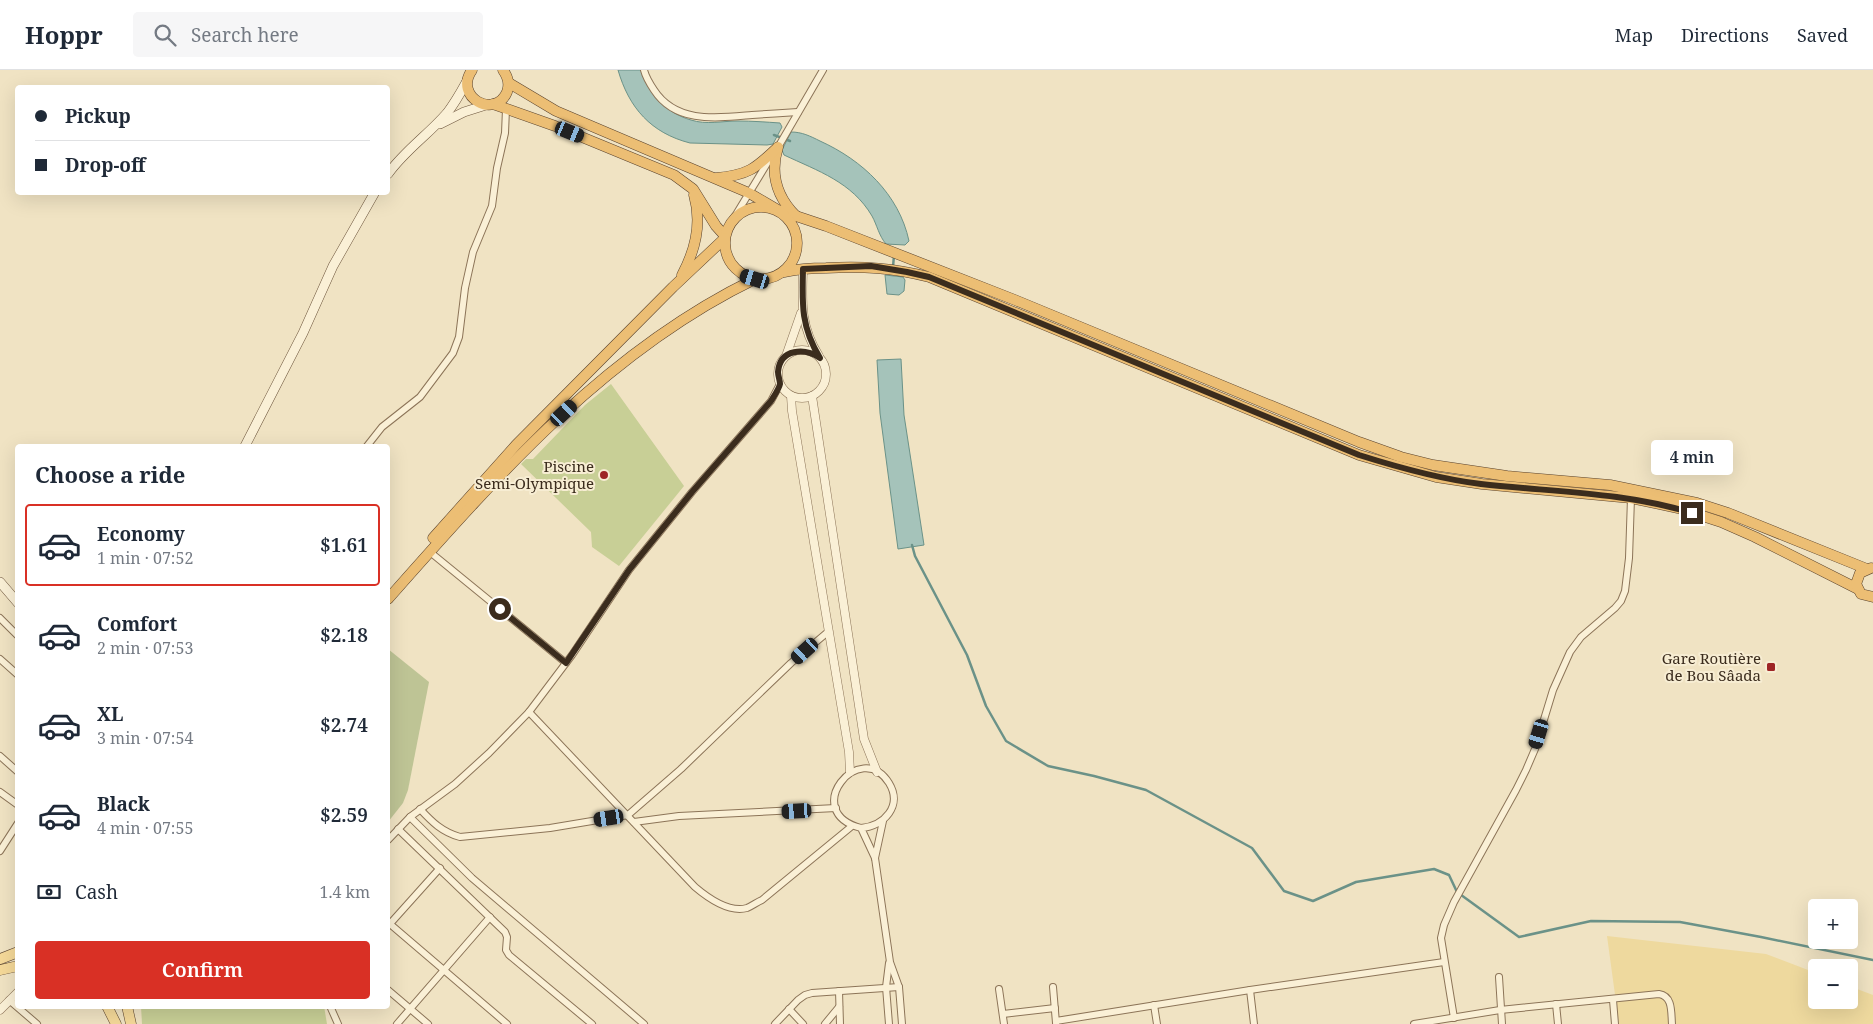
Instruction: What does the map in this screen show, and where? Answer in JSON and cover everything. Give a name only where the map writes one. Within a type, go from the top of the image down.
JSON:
[{"type":"highway","points":[[504,70],[509,83],[556,112],[749,193],[778,210],[786,216],[797,234],[798,245],[796,255],[784,272]]},
{"type":"highway","points":[[469,75],[469,94],[474,100],[546,122],[682,179],[693,189],[725,237],[725,250],[729,260],[745,276],[755,279],[770,279],[784,272],[803,269],[871,266],[929,277],[1359,455],[1436,477],[1482,484],[1631,498],[1678,508],[1721,522],[1755,536],[1856,588],[1861,594],[1873,597]]},
{"type":"highway","points":[[490,105],[505,96],[509,83]]},
{"type":"highway","points":[[714,179],[745,173],[757,166],[778,147]]},
{"type":"highway","points":[[778,147],[774,166],[776,185],[784,202],[797,216]]},
{"type":"highway","points":[[674,287],[689,262],[697,233],[697,211],[693,189]]},
{"type":"highway","points":[[390,587],[516,445],[725,237],[732,221],[738,215],[753,207],[762,206],[826,226],[911,259],[1359,442],[1401,457],[1470,471],[1610,485],[1697,503],[1728,513],[1870,569]]},
{"type":"highway","points":[[390,597],[521,453],[592,387],[674,326],[705,306],[755,279]]},
{"type":"highway","points":[[1856,588],[1857,576],[1870,569]]},
{"type":"main road","points":[[390,171],[406,151],[433,127],[458,99],[469,75]]},
{"type":"main road","points":[[433,127],[464,112],[490,105]]},
{"type":"main road","points":[[247,444],[303,333],[333,266],[373,195]]},
{"type":"main road","points":[[0,582],[15,599]]},
{"type":"main road","points":[[0,959],[15,953]]},
{"type":"main road","points":[[0,970],[15,967]]},
{"type":"main road","points":[[108,1009],[116,1024]]},
{"type":"main road","points":[[128,1009],[130,1024]]},
{"type":"street","points":[[644,70],[662,100],[672,109],[691,116],[728,118],[798,112]]},
{"type":"street","points":[[732,221],[823,70]]},
{"type":"street","points":[[369,444],[382,427],[420,397],[453,353],[459,337],[465,288],[471,259],[492,206],[497,168],[505,133],[506,109]]},
{"type":"street","points":[[802,308],[786,357],[780,364],[778,373],[780,384],[786,392],[792,396],[805,398],[812,396],[822,386],[825,372],[808,334],[802,308],[803,269]]},
{"type":"street","points":[[786,357],[799,351],[807,351],[820,358]]},
{"type":"street","points":[[390,838],[410,817],[454,784],[489,753],[529,712],[566,663],[629,570],[692,492],[771,401],[780,384]]},
{"type":"street","points":[[792,396],[792,411],[849,752],[850,772]]},
{"type":"street","points":[[812,396],[864,738],[877,772]]},
{"type":"street","points":[[1451,1020],[1441,938],[1444,925],[1454,902],[1520,784],[1535,749],[1553,690],[1570,652],[1581,637],[1621,601],[1625,591],[1629,558],[1631,498]]},
{"type":"street","points":[[430,552],[566,663]]},
{"type":"street","points":[[0,618],[15,633]]},
{"type":"street","points":[[420,809],[436,826],[448,834],[460,836],[550,828],[628,815],[681,769],[766,687],[829,631]]},
{"type":"street","points":[[0,659],[15,672]]},
{"type":"street","points":[[529,712],[695,887],[714,902],[730,907],[746,908],[762,900],[852,826]]},
{"type":"street","points":[[0,756],[15,769]]},
{"type":"street","points":[[875,858],[883,821],[891,810],[893,793],[890,784],[877,772],[868,769],[850,772],[843,778],[835,795],[836,808],[844,821],[852,826],[861,828],[871,827],[883,821]]},
{"type":"street","points":[[0,792],[15,803]]},
{"type":"street","points":[[634,822],[679,816],[836,808]]},
{"type":"street","points":[[410,817],[472,878],[644,1024]]},
{"type":"street","points":[[1,849],[15,828]]},
{"type":"street","points":[[861,828],[875,858],[890,962],[898,987],[902,1024]]},
{"type":"street","points":[[398,829],[505,932],[507,937],[506,950],[509,955],[592,1024]]},
{"type":"street","points":[[390,923],[440,868]]},
{"type":"street","points":[[397,1024],[490,917]]},
{"type":"street","points":[[390,927],[507,1024]]},
{"type":"street","points":[[889,1024],[886,987],[890,962]]},
{"type":"street","points":[[1053,987],[1056,1022],[1250,990],[1444,962]]},
{"type":"street","points":[[1499,977],[1502,1024]]},
{"type":"street","points":[[775,1024],[804,995],[898,987]]},
{"type":"street","points":[[999,989],[1004,1024],[1000,1024]]},
{"type":"street","points":[[1250,990],[1254,1024]]},
{"type":"street","points":[[838,991],[840,1024]]},
{"type":"street","points":[[390,992],[428,1024]]},
{"type":"street","points":[[1414,1024],[1451,1020],[1500,1010],[1659,994],[1664,995],[1670,1005],[1672,1024]]},
{"type":"street","points":[[0,1010],[15,995]]},
{"type":"street","points":[[9,1000],[15,1005]]},
{"type":"street","points":[[1613,1000],[1615,1024]]},
{"type":"street","points":[[1556,1004],[1558,1024]]},
{"type":"street","points":[[1154,1005],[1157,1024]]},
{"type":"street","points":[[825,1024],[839,1007]]},
{"type":"street","points":[[1003,1014],[1055,1008]]},
{"type":"street","points":[[20,1009],[37,1024]]},
{"type":"street","points":[[331,1009],[338,1024]]},
{"type":"street","points":[[789,1009],[803,1024]]},
{"type":"green space","name":"Piscine Semi-Olympique","points":[[611,384],[684,486],[619,566],[592,547],[591,532],[521,464],[526,459],[533,459],[585,405]]},
{"type":"green space","points":[[390,651],[429,682],[408,790],[403,803],[390,819]]},
{"type":"green space","points":[[141,1009],[324,1009],[327,1024],[142,1024]]},
{"type":"sand","points":[[1607,936],[1766,954],[1808,970],[1808,1009],[1858,1009],[1858,989],[1873,995],[1873,1024],[1619,1024]]},
{"type":"water","points":[[618,70],[641,70],[654,95],[666,107],[682,117],[708,123],[754,121],[780,123],[782,127],[773,144],[767,145],[690,143],[676,139],[653,126],[635,107],[628,96]]},
{"type":"water","points":[[791,132],[809,136],[835,149],[850,158],[876,180],[897,208],[909,241],[905,245],[886,244],[872,216],[855,194],[822,172],[784,155],[782,150]]},
{"type":"water","points":[[885,275],[903,277],[905,280],[904,291],[899,295],[887,294]]},
{"type":"water","points":[[901,359],[904,415],[924,545],[898,549],[880,413],[877,360]]},
{"type":"waterway","points":[[774,135],[790,141]]},
{"type":"waterway","points":[[893,267],[894,255]]},
{"type":"waterway","points":[[912,545],[915,556],[967,655],[986,706],[1006,741],[1048,766],[1146,790],[1252,848],[1284,891],[1313,901],[1356,882],[1434,869],[1449,875],[1457,892],[1519,937],[1591,921],[1680,922],[1873,960]]},
{"type":"place","name":"Piscine Semi-Olympique","points":[[604,475]]},
{"type":"place","name":"Gare Routière de Bou Sâada","points":[[1771,667]]},
{"type":"route","points":[[500,609],[566,663],[629,570],[692,492],[771,401],[780,384],[778,373],[780,364],[786,357],[799,351],[807,351],[820,358],[813,347],[804,322],[802,308],[803,269],[871,266],[929,277],[1359,455],[1403,469],[1436,477],[1482,484],[1631,498],[1678,508],[1692,513]]}]
